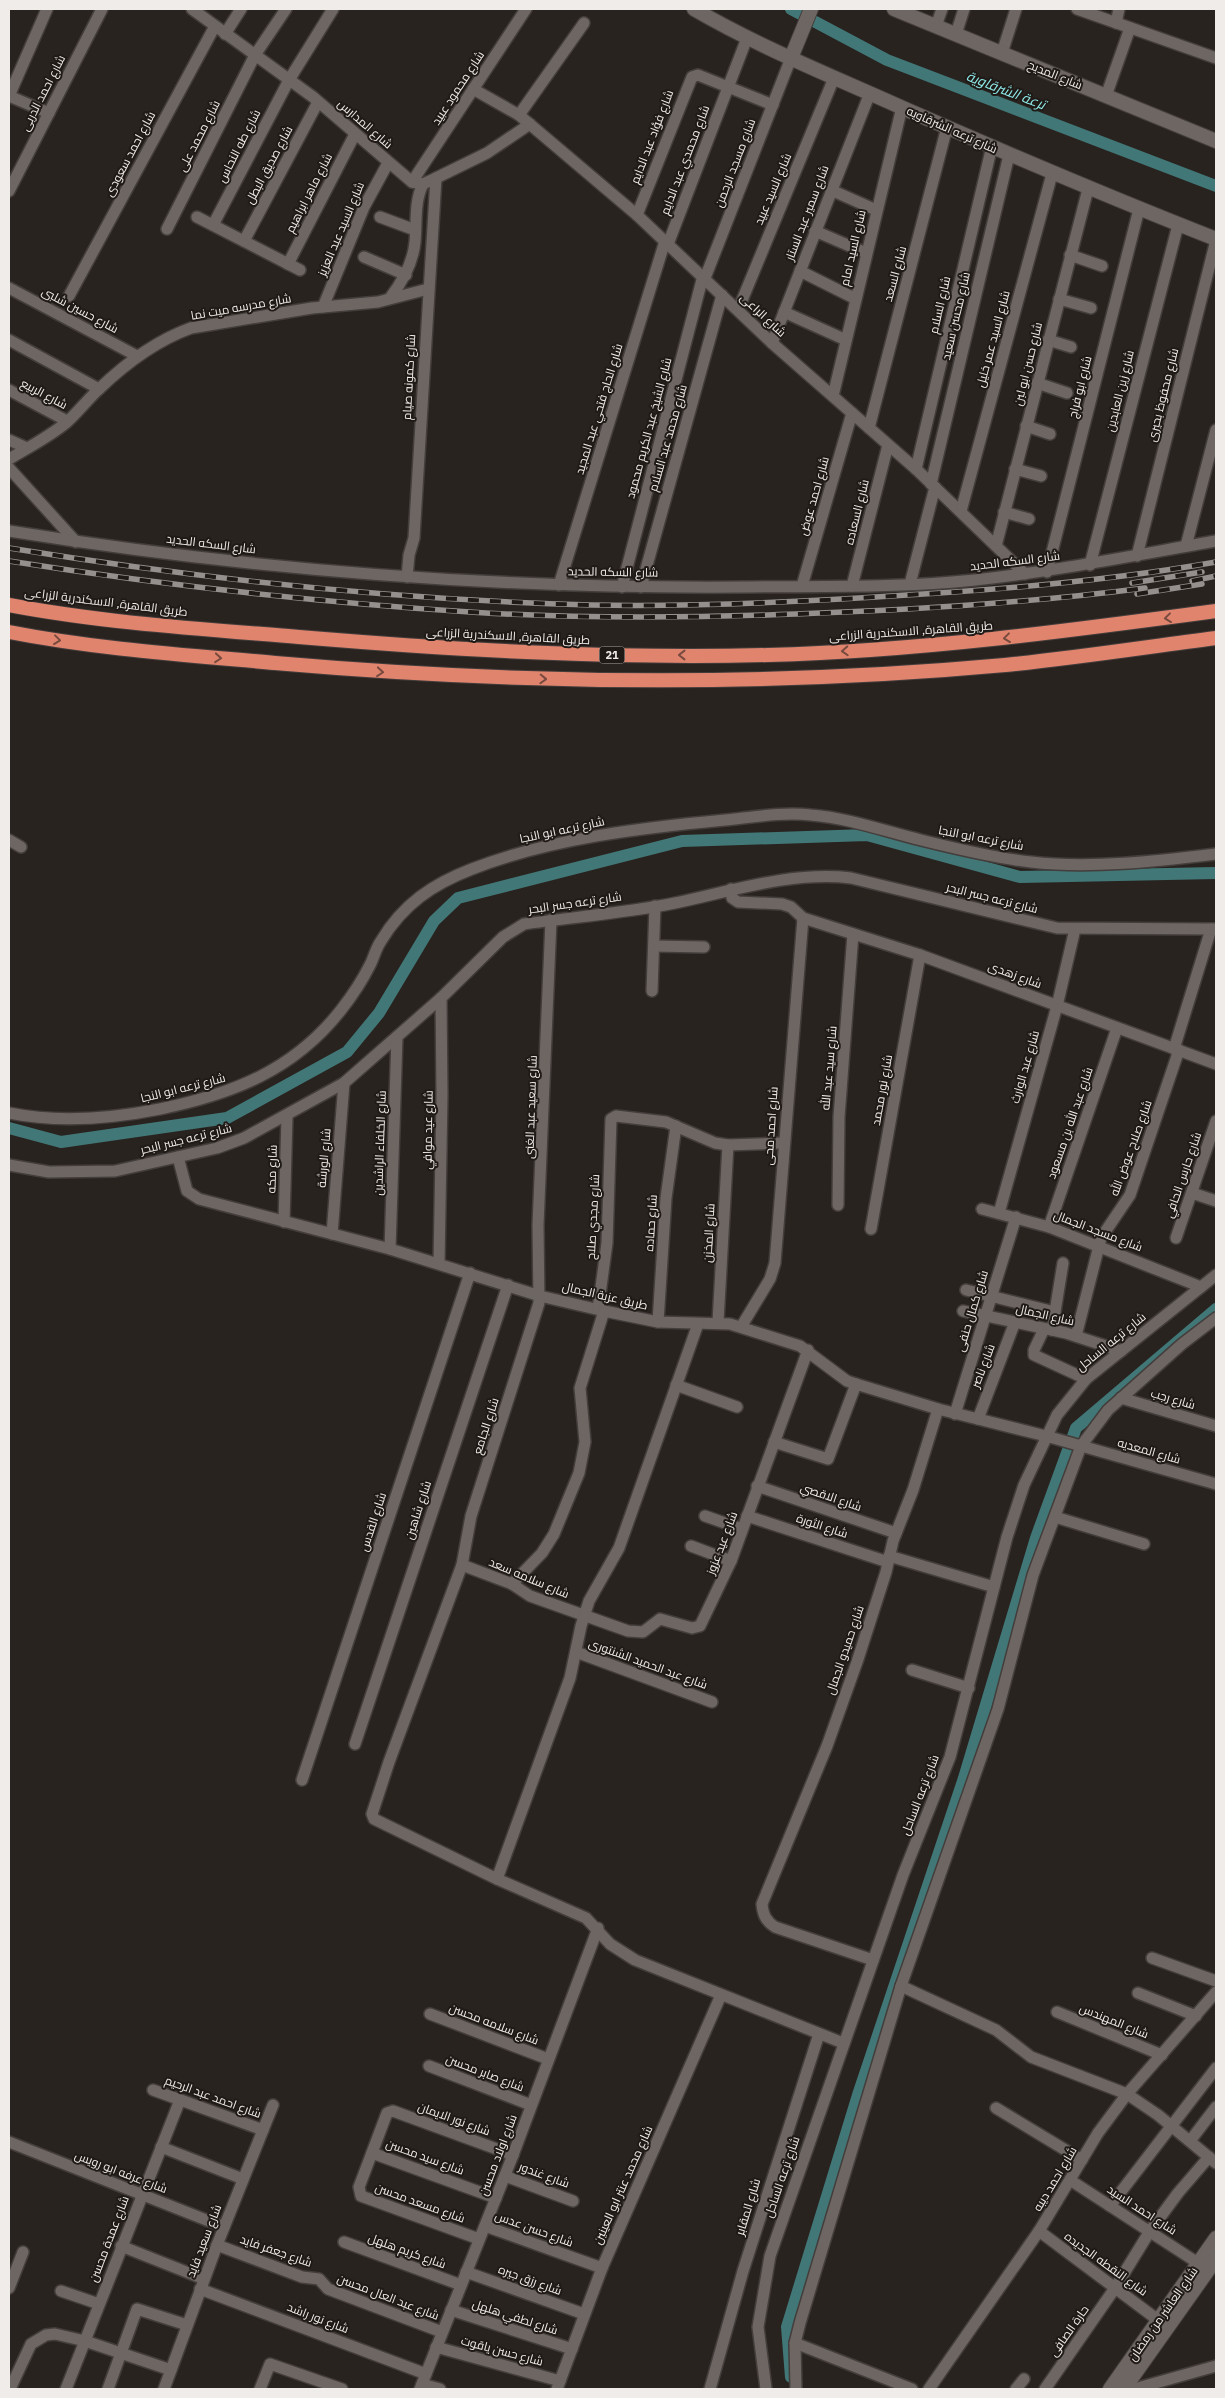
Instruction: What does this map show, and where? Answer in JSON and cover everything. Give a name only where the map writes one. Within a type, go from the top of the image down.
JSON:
[{"type":"highway","name":"طريق القاهرة, الاسكندرية الزراعى","points":[[9,605],[153,625],[396,645],[580,655],[769,655],[947,645],[1216,612]]},
{"type":"highway","name":"21","points":[[9,632],[151,652],[374,672],[568,680],[771,678],[950,669],[1007,665],[1216,638]]},
{"type":"main road","name":"شارع ترعه الشرقاويه","points":[[694,9],[747,38],[793,53],[834,78],[992,146],[1008,155],[1088,189],[1216,239]]},
{"type":"main road","points":[[793,53],[812,9]]},
{"type":"main road","name":"شارع المديح","points":[[894,9],[1216,141]]},
{"type":"main road","name":"شارع العاشر من رمضان","points":[[1110,2389],[1216,2238]]},
{"type":"main road","name":"شارع العاشر من رمضان","points":[[1130,2387],[1216,2259]]},
{"type":"street","points":[[47,9],[9,96],[49,113]]},
{"type":"street","name":"شارع احمد الدربى","points":[[9,191],[102,9]]},
{"type":"street","name":"شارع المدارس","points":[[192,9],[318,102],[388,163],[418,183]]},
{"type":"street","points":[[225,34],[241,9]]},
{"type":"street","name":"شارع محمد على","points":[[168,229],[255,55],[286,9]]},
{"type":"street","name":"شارع طه النحاس","points":[[213,225],[289,80],[333,9]]},
{"type":"street","name":"شارع محمود عبيد","points":[[390,298],[406,274],[413,253],[418,183],[474,89],[526,9]]},
{"type":"street","points":[[936,26],[942,9]]},
{"type":"street","points":[[956,34],[964,9]]},
{"type":"street","points":[[1002,53],[1016,9]]},
{"type":"street","points":[[1076,9],[1216,58]]},
{"type":"street","points":[[1116,23],[1119,9]]},
{"type":"street","points":[[519,115],[584,24]]},
{"type":"street","name":"شارع احمد سعودى","points":[[69,296],[215,26]]},
{"type":"street","points":[[1106,96],[1130,28]]},
{"type":"street","name":"شارع محمدي عبد الدايم","points":[[666,242],[747,38]]},
{"type":"street","name":"شارع مسجد الرحمن","points":[[704,277],[793,53]]},
{"type":"street","name":"شارع فؤاد عبد الدايم","points":[[637,214],[689,80],[698,75],[728,87]]},
{"type":"street","name":"شارع السيد عبيد","points":[[738,310],[834,78]]},
{"type":"street","points":[[728,87],[773,105]]},
{"type":"street","name":"شارع الراعى","points":[[474,89],[519,115],[637,214],[772,343],[916,469],[1025,574]]},
{"type":"street","name":"شارع سمير عبد الستار","points":[[772,343],[870,94]]},
{"type":"street","name":"شارع صديق البطل","points":[[244,241],[318,102]]},
{"type":"street","name":"شارع السيد امام","points":[[834,396],[876,210],[902,107]]},
{"type":"street","points":[[418,183],[436,178],[487,153],[530,124]]},
{"type":"street","name":"شارع السعد","points":[[869,428],[947,127]]},
{"type":"street","name":"شارع ماهر ابراهيم","points":[[288,264],[355,134]]},
{"type":"street","name":"شارع السلام","points":[[916,469],[992,146]]},
{"type":"street","name":"شارع محسن سعيد","points":[[910,584],[1008,155]]},
{"type":"street","name":"شارع السيد عبد العزيز","points":[[323,307],[364,207],[388,163]]},
{"type":"street","name":"شارع السيد عمر خليل","points":[[961,511],[1052,174]]},
{"type":"street","name":"شارع كمونه صيام","points":[[407,577],[409,555],[414,538],[436,178]]},
{"type":"street","name":"شارع حسن ابو لبن","points":[[996,546],[1088,189]]},
{"type":"street","points":[[831,190],[876,210]]},
{"type":"street","name":"شارع ابو فراج","points":[[1047,572],[1139,209]]},
{"type":"street","points":[[197,217],[300,270]]},
{"type":"street","points":[[380,217],[416,230]]},
{"type":"street","name":"شارع زين العابدين","points":[[1090,565],[1178,225]]},
{"type":"street","points":[[815,231],[866,253]]},
{"type":"street","name":"شارع محفوظ بحيرى","points":[[1137,556],[1216,239]]},
{"type":"street","name":"شارع الحاج فتحي عبد المجيد","points":[[559,585],[666,242]]},
{"type":"street","points":[[1070,255],[1102,266]]},
{"type":"street","points":[[364,257],[406,274]]},
{"type":"street","points":[[800,271],[856,299]]},
{"type":"street","name":"شارع الشيخ عبد الكريم محمود","points":[[622,587],[704,277]]},
{"type":"street","name":"شارع حسين شلبى","points":[[9,288],[137,356]]},
{"type":"street","name":"شارع مدرسه ميت نما","points":[[9,459],[43,440],[67,422],[99,389],[137,356],[156,344],[191,328],[323,307],[357,305],[428,289]]},
{"type":"street","name":"شارع محمد عبد السلام","points":[[641,588],[722,295]]},
{"type":"street","points":[[1059,299],[1091,308]]},
{"type":"street","points":[[784,312],[846,340]]},
{"type":"street","points":[[9,340],[99,389]]},
{"type":"street","points":[[1048,340],[1071,347]]},
{"type":"street","points":[[1037,384],[1067,393]]},
{"type":"street","name":"شارع الربيع","points":[[9,390],[67,422]]},
{"type":"street","name":"شارع احمد عوض","points":[[802,586],[852,413]]},
{"type":"street","points":[[1026,426],[1050,434]]},
{"type":"street","points":[[1186,546],[1216,430]]},
{"type":"street","points":[[9,440],[27,448]]},
{"type":"street","name":"شارع السعاده","points":[[852,586],[888,445]]},
{"type":"street","points":[[9,468],[76,542]]},
{"type":"street","points":[[1015,469],[1041,476]]},
{"type":"street","points":[[1004,512],[1029,519]]},
{"type":"street","name":"شارع السكه الحديد","points":[[9,531],[76,542],[336,572],[641,588],[910,584],[1047,572],[1216,541]]},
{"type":"street","name":"شارع ترعه ابو النجا","points":[[9,1113],[65,1119],[109,1118],[210,1098],[259,1078],[303,1049],[335,1018],[356,989],[380,942],[403,911],[432,886],[473,868],[522,852],[681,823],[780,814],[809,814],[844,820],[920,840],[1032,862],[1106,863],[1216,854]]},
{"type":"street","points":[[9,840],[21,847]]},
{"type":"street","name":"شارع ترعه جسر البحر","points":[[9,1165],[49,1172],[115,1171],[217,1148],[244,1138],[344,1083],[441,998],[503,937],[524,924],[655,906],[731,889],[830,875],[851,878],[1020,920],[1075,929],[1213,929]]},
{"type":"street","name":"شارع زهدى","points":[[731,889],[732,898],[738,902],[782,904],[791,907],[803,918],[920,955],[1216,1064]]},
{"type":"street","points":[[652,991],[655,906]]},
{"type":"street","name":"شارع احمد محى","points":[[741,1327],[770,1279],[776,1263],[783,1143],[803,918]]},
{"type":"street","name":"شارع سعيد عبد الغنى","points":[[540,1296],[538,1225],[551,920]]},
{"type":"street","name":"شارع عبد الوارث","points":[[999,1213],[1057,1006],[1075,929]]},
{"type":"street","name":"شارع صلاح عوض الله","points":[[1076,1336],[1099,1245],[1104,1231],[1120,1213],[1130,1195],[1213,929]]},
{"type":"street","name":"شارع سيد عبد الله","points":[[838,1205],[838,1117],[854,934]]},
{"type":"street","points":[[654,946],[704,947]]},
{"type":"street","name":"شارع نور محمد","points":[[871,1229],[920,955]]},
{"type":"street","name":"شارع عيد موافي","points":[[439,1263],[442,1095],[441,998]]},
{"type":"street","name":"شارع عبد الله بن مسعود","points":[[1049,1227],[1117,1028]]},
{"type":"street","name":"شارع الخلفاء الراشدين","points":[[390,1249],[397,1037]]},
{"type":"street","name":"شارع الورشة","points":[[332,1234],[344,1083]]},
{"type":"street","name":"شارع مكه","points":[[284,1222],[287,1116]]},
{"type":"street","name":"شارع مجدي صلاح","points":[[512,1584],[534,1563],[550,1540],[580,1473],[585,1442],[580,1388],[601,1310],[607,1243],[611,1119],[616,1116],[676,1126]]},
{"type":"street","name":"شارع حارس الحافي","points":[[1176,1238],[1216,1120]]},
{"type":"street","points":[[676,1126],[698,1138],[728,1145],[783,1143]]},
{"type":"street","name":"شارع حماده","points":[[658,1322],[666,1198],[676,1126]]},
{"type":"street","name":"شارع المخزن","points":[[718,1322],[728,1145]]},
{"type":"street","points":[[1205,1153],[1216,1157]]},
{"type":"street","name":"طريق عزبة الجمال","points":[[178,1157],[184,1184],[192,1196],[439,1263],[540,1296],[658,1322],[698,1324],[718,1322],[741,1327],[808,1350],[839,1375],[856,1384],[955,1414],[1049,1437]]},
{"type":"street","points":[[1192,1193],[1216,1201]]},
{"type":"street","name":"شارع مسجد الجمال","points":[[982,1209],[1049,1227],[1202,1287]]},
{"type":"street","name":"شارع كمال حنفى","points":[[955,1414],[1016,1217]]},
{"type":"street","points":[[1063,1263],[1055,1312],[1048,1330],[1034,1350],[1034,1355],[1086,1379]]},
{"type":"street","name":"شارع القدس","points":[[302,1780],[470,1273]]},
{"type":"street","name":"شارع ترعه الساحل","points":[[766,2389],[758,2327],[764,2282],[777,2232],[903,1875],[938,1790],[970,1688],[994,1587],[1021,1494],[1070,1396],[1086,1379],[1216,1275]]},
{"type":"street","name":"شارع شاهين","points":[[355,1744],[508,1285]]},
{"type":"street","points":[[966,1290],[1055,1312]]},
{"type":"street","name":"شارع الجامع","points":[[497,1879],[381,1823],[374,1819],[372,1814],[389,1762],[462,1565],[471,1516],[538,1310],[540,1296]]},
{"type":"street","name":"شارع الجمال","points":[[963,1311],[1076,1336],[1121,1351]]},
{"type":"street","points":[[796,2389],[795,2343],[902,1986],[990,1733],[1026,1597],[1055,1517],[1077,1445],[1121,1398],[1182,1344],[1216,1318]]},
{"type":"street","name":"شارع ناصر","points":[[978,1419],[1015,1322]]},
{"type":"street","points":[[698,1324],[619,1548],[596,1586],[584,1615],[570,1678],[497,1879],[586,1918],[598,1928],[610,1944],[635,1960],[843,2043]]},
{"type":"street","name":"شارع عيد عزوز","points":[[584,1615],[636,1633],[650,1629],[660,1619],[696,1628],[703,1622],[731,1561],[808,1350]]},
{"type":"street","points":[[676,1384],[737,1407]]},
{"type":"street","points":[[774,1442],[828,1459],[856,1384]]},
{"type":"street","name":"شارع رجب","points":[[1121,1398],[1216,1426]]},
{"type":"street","name":"شارع حميدو الجمال","points":[[873,1960],[776,1927],[768,1922],[763,1914],[762,1904],[827,1746],[857,1662],[896,1533],[913,1490],[938,1409]]},
{"type":"street","name":"شارع المعديه","points":[[1049,1437],[1216,1484]]},
{"type":"street","name":"شارع الاقصي","points":[[758,1486],[896,1533]]},
{"type":"street","points":[[705,1516],[742,1529]]},
{"type":"street","name":"شارع الثورة","points":[[747,1516],[888,1559],[994,1587]]},
{"type":"street","points":[[1055,1517],[1144,1544]]},
{"type":"street","points":[[691,1546],[731,1561]]},
{"type":"street","name":"شارع سلامه سعد","points":[[462,1565],[512,1584],[530,1596],[584,1615]]},
{"type":"street","name":"شارع عبد الحميد الشنتورى","points":[[576,1652],[712,1702]]},
{"type":"street","points":[[912,1670],[970,1688]]},
{"type":"street","name":"شارع اولاد محسن","points":[[423,2382],[505,2176],[598,1928]]},
{"type":"street","points":[[1152,1958],[1216,1981]]},
{"type":"street","points":[[902,1986],[996,2030],[1031,2057],[1127,2094],[1170,2125],[1213,2160]]},
{"type":"street","name":"شارع احمد ديبه","points":[[929,2389],[1039,2232],[1082,2160],[1127,2094],[1216,1992]]},
{"type":"street","points":[[1138,1993],[1196,2016]]},
{"type":"street","name":"شارع محمد عنتر ابو العينين","points":[[558,2385],[602,2268],[721,1995]]},
{"type":"street","name":"شارع المهندس","points":[[1057,2012],[1162,2055]]},
{"type":"street","name":"شارع سلامه محسن","points":[[430,2014],[548,2060]]},
{"type":"street","name":"شارع المقابر","points":[[710,2389],[742,2271],[819,2034]]},
{"type":"street","name":"شارع صابر محسن","points":[[429,2066],[531,2105]]},
{"type":"street","points":[[1110,2206],[1170,2125],[1216,2068]]},
{"type":"street","name":"شارع احمد عبد الرحيم","points":[[153,2090],[263,2130]]},
{"type":"street","name":"شارع عمدة محسن","points":[[70,2388],[85,2341],[121,2246],[180,2100]]},
{"type":"street","name":"شارع سعيد فايد","points":[[168,2388],[171,2370],[202,2284],[273,2105]]},
{"type":"street","points":[[1190,2141],[1216,2107]]},
{"type":"street","points":[[996,2108],[1082,2160]]},
{"type":"street","name":"شارع نور الايمان","points":[[372,2153],[387,2113],[393,2111],[513,2155]]},
{"type":"street","name":"شارع عرفه ابو رويس","points":[[9,2142],[224,2227]]},
{"type":"street","points":[[161,2147],[243,2179]]},
{"type":"street","name":"شارع مسعد محسن","points":[[372,2153],[359,2187],[359,2192],[365,2198],[479,2239]]},
{"type":"street","name":"شارع سيد محسن","points":[[372,2153],[496,2198]]},
{"type":"street","name":"حارة الصافى","points":[[1045,2389],[1116,2288],[1150,2231],[1178,2193],[1213,2160]]},
{"type":"street","name":"شارع غندور","points":[[505,2176],[573,2201]]},
{"type":"street","name":"شارع احمد السيد","points":[[1070,2180],[1198,2263]]},
{"type":"street","name":"شارع حسن عدس","points":[[485,2226],[602,2268]]},
{"type":"street","name":"شارع النقطه الجديده","points":[[1039,2232],[1158,2320]]},
{"type":"street","name":"شارع كريم هلهل","points":[[344,2242],[461,2285]]},
{"type":"street","name":"شارع جعفر فايد","points":[[217,2245],[302,2277],[319,2279],[324,2286]]},
{"type":"street","name":"شارع نور راشد","points":[[121,2246],[202,2284],[440,2389]]},
{"type":"street","points":[[9,2288],[23,2252]]},
{"type":"street","name":"شارع رزق جيره","points":[[466,2272],[584,2314]]},
{"type":"street","name":"شارع عبد العال محسن","points":[[324,2286],[442,2332]]},
{"type":"street","points":[[61,2291],[99,2304]]},
{"type":"street","points":[[108,2389],[137,2309],[187,2325]]},
{"type":"street","name":"شارع لطفي هلهل","points":[[451,2310],[572,2349]]},
{"type":"street","points":[[10,2389],[23,2357],[31,2344],[37,2338],[55,2334],[85,2341],[171,2370]]},
{"type":"street","points":[[795,2343],[912,2389]]},
{"type":"street","name":"شارع حسن ياقوت","points":[[436,2347],[558,2385]]},
{"type":"street","points":[[260,2389],[268,2367],[271,2364],[342,2389]]},
{"type":"street","points":[[1130,2387],[1216,2366]]},
{"type":"street","points":[[1016,2389],[1024,2379]]},
{"type":"waterway","name":"ترعة الشرقاوية","points":[[791,9],[887,60],[1216,186]]},
{"type":"waterway","points":[[9,1128],[61,1142],[227,1118],[347,1052],[379,1013],[434,921],[458,898],[682,841],[867,835],[1020,877],[1216,873]]},
{"type":"waterway","points":[[791,2377],[787,2327],[858,2095],[964,1778],[1036,1538],[1076,1428],[1216,1309]]},
{"type":"railway","points":[[9,548],[154,569],[299,586],[445,598],[591,605],[749,603],[946,593],[1101,579],[1216,562]]},
{"type":"railway","points":[[9,561],[124,578],[296,598],[412,608],[552,616],[715,616],[884,610],[1014,602],[1145,588]]},
{"type":"railway","points":[[1132,583],[1202,572]]},
{"type":"railway","points":[[1192,581],[1216,576]]},
{"type":"railway","points":[[1137,594],[1202,584]]}]
